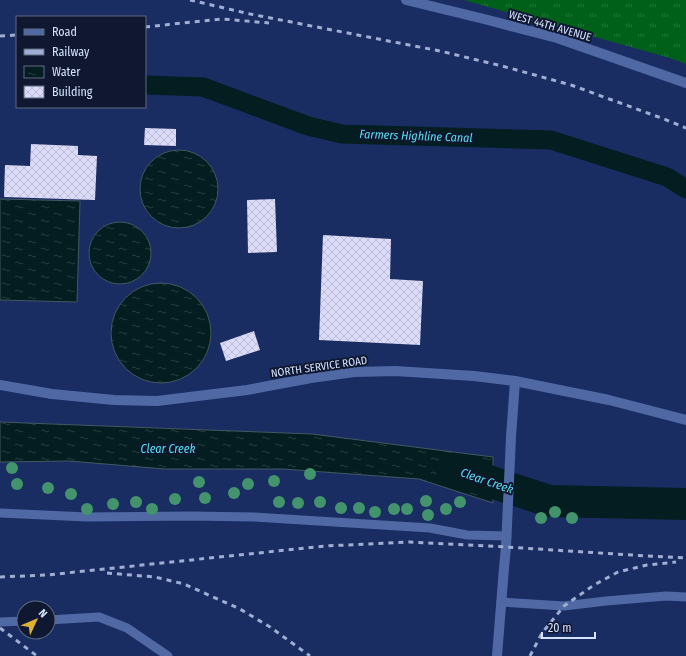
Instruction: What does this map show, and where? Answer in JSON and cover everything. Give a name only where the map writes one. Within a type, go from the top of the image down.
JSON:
[{"type":"street","name":"WEST 44TH AVENUE","points":[[406,0],[557,38],[686,83]]},
{"type":"street","name":"NORTH SERVICE ROAD","points":[[0,385],[52,394],[114,400],[157,401],[247,390],[311,378],[354,372],[395,371],[474,376],[515,381],[609,400],[686,420]]},
{"type":"street","points":[[497,656],[507,536],[515,381]]},
{"type":"lane","points":[[0,513],[87,517],[254,517],[430,528],[467,535],[507,536]]},
{"type":"lane","points":[[501,602],[564,606],[666,596],[686,597]]},
{"type":"lane","points":[[56,620],[99,617],[127,628],[168,656]]},
{"type":"lane","points":[[0,622],[16,621]]},
{"type":"green space","points":[[464,0],[686,0],[686,64],[670,58]]},
{"type":"water","points":[[179,150],[194,153],[206,162],[215,174],[218,189],[215,204],[206,216],[194,225],[179,228],[164,225],[152,216],[143,204],[140,189],[143,174],[152,162],[164,153]]},
{"type":"water","points":[[0,199],[80,201],[77,302],[0,300]]},
{"type":"water","points":[[120,222],[132,224],[142,231],[149,241],[151,253],[149,265],[142,275],[132,282],[120,284],[108,282],[98,275],[91,265],[89,253],[91,241],[98,231],[108,224]]},
{"type":"water","points":[[161,283],[180,287],[196,298],[207,314],[211,333],[207,352],[196,368],[180,379],[161,383],[142,379],[126,368],[115,352],[111,333],[115,314],[126,298],[142,287]]},
{"type":"water","name":"Clear Creek","points":[[0,422],[312,434],[493,457],[493,503],[419,479],[283,469],[165,469],[69,461],[0,462]]},
{"type":"building","points":[[145,128],[176,129],[176,146],[144,145]]},
{"type":"building","points":[[31,144],[78,146],[78,155],[97,156],[95,200],[4,197],[5,165],[30,166]]},
{"type":"building","points":[[275,199],[277,252],[248,253],[247,200]]},
{"type":"building","points":[[323,235],[391,239],[390,279],[423,281],[420,345],[319,340]]},
{"type":"building","points":[[254,331],[260,350],[226,361],[220,343]]},
{"type":"waterway","name":"Farmers Highline Canal","points":[[146,85],[203,87],[308,126],[342,134],[551,140],[667,177],[686,189]]},
{"type":"waterway","name":"Clear Creek","points":[[452,469],[549,501],[686,504]]},
{"type":"railway","points":[[190,0],[250,14],[440,51],[502,66],[571,85],[686,128]]},
{"type":"railway","points":[[146,27],[223,19],[269,23]]},
{"type":"railway","points":[[0,36],[16,35]]},
{"type":"railway","points":[[0,577],[47,575],[325,546],[410,542],[686,558]]},
{"type":"railway","points":[[530,656],[542,633],[564,606],[594,585],[618,572],[647,565],[676,562]]},
{"type":"railway","points":[[107,573],[155,577],[184,584],[240,609],[270,627],[310,656]]},
{"type":"railway","points":[[0,628],[37,656]]}]
